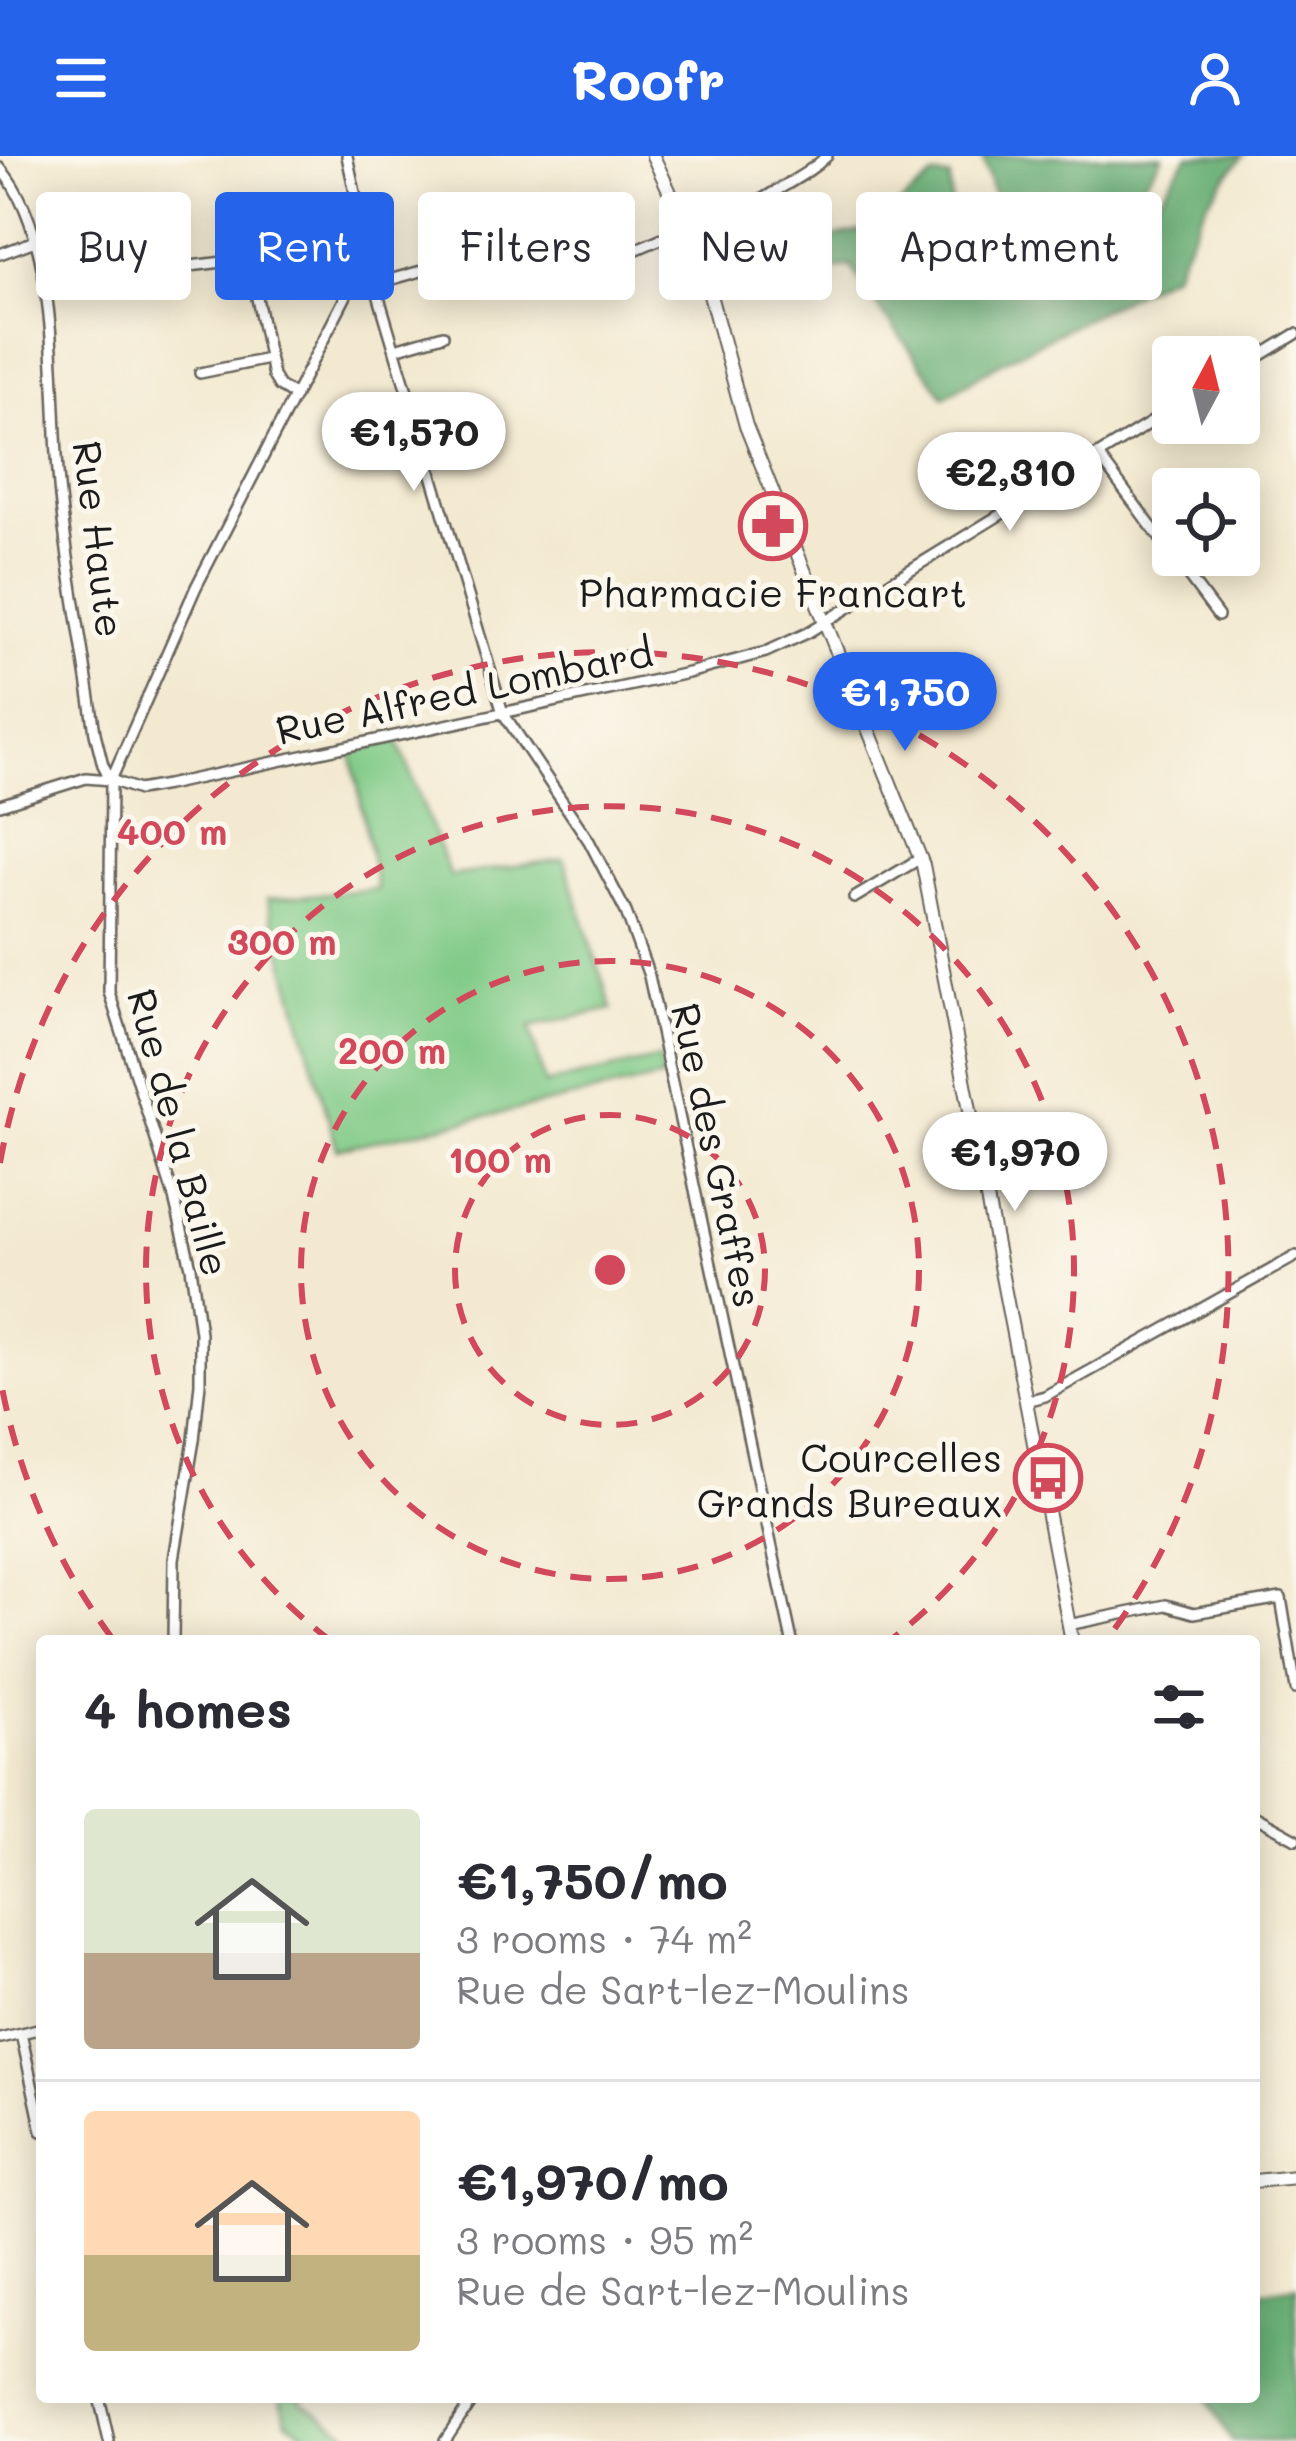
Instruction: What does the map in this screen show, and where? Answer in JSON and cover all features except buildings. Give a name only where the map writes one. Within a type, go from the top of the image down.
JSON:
[{"type":"main road","points":[[653,156],[671,192]]},
{"type":"main road","points":[[710,300],[746,426],[921,858],[1070,1635]]},
{"type":"main road","points":[[1260,2180],[1296,2177]]},
{"type":"street","name":"Rue des Graffes","points":[[347,156],[354,192]]},
{"type":"street","points":[[775,192],[827,156]]},
{"type":"street","name":"Rue Haute","points":[[0,168],[30,216],[36,245]]},
{"type":"street","points":[[0,254],[35,242]]},
{"type":"street","name":"Rue Haute","points":[[47,300],[60,496],[95,733],[111,780]]},
{"type":"street","points":[[257,300],[278,386],[296,396]]},
{"type":"street","points":[[111,780],[196,587],[344,300]]},
{"type":"street","name":"Rue des Graffes","points":[[380,300],[503,713],[589,841],[626,912],[649,976],[791,1635]]},
{"type":"street","points":[[394,349],[442,334]]},
{"type":"street","points":[[1260,356],[1296,334]]},
{"type":"street","points":[[200,373],[268,359]]},
{"type":"street","name":"Rue Alfred Lombard","points":[[0,805],[86,778],[139,790],[166,785],[766,652],[824,622],[1152,422]]},
{"type":"street","points":[[1098,454],[1218,616]]},
{"type":"street","name":"Rue de la Baille","points":[[111,780],[109,992],[173,1194],[191,1267],[200,1333],[194,1440],[174,1559],[173,1635]]},
{"type":"street","points":[[854,898],[921,858]]},
{"type":"street","points":[[1026,1401],[1045,1396],[1296,1256]]},
{"type":"street","points":[[1068,1625],[1166,1605],[1194,1612],[1281,1598],[1293,1648],[1296,1689]]},
{"type":"street","points":[[1260,1819],[1296,1840]]},
{"type":"street","points":[[0,2038],[36,2029]]},
{"type":"street","points":[[21,2033],[36,2103]]},
{"type":"street","points":[[100,2403],[109,2441]]},
{"type":"street","points":[[445,2441],[470,2403]]},
{"type":"green space","points":[[982,156],[1163,156],[1138,192],[993,192]]},
{"type":"green space","points":[[1188,156],[1243,156],[1207,202],[1173,273],[1162,279],[1162,192]]},
{"type":"green space","points":[[933,177],[950,177],[951,192],[915,192]]},
{"type":"green space","points":[[856,232],[856,274],[851,266],[832,270],[832,237]]},
{"type":"green space","points":[[873,300],[1121,300],[996,365],[944,397]]},
{"type":"green space","points":[[398,740],[450,876],[564,859],[612,1009],[530,1027],[545,1084],[660,1058],[663,1078],[337,1149],[267,899],[377,889],[351,750]]},
{"type":"green space","points":[[1296,2286],[1296,2441],[1232,2441],[1210,2403],[1260,2403],[1260,2292]]},
{"type":"green space","points":[[282,2403],[304,2403],[360,2441],[318,2441],[287,2421]]},
{"type":"place","name":"Pharmacie Francart","points":[[773,526]]},
{"type":"place","name":"Courcelles Grands Bureaux","points":[[1048,1478]]}]
